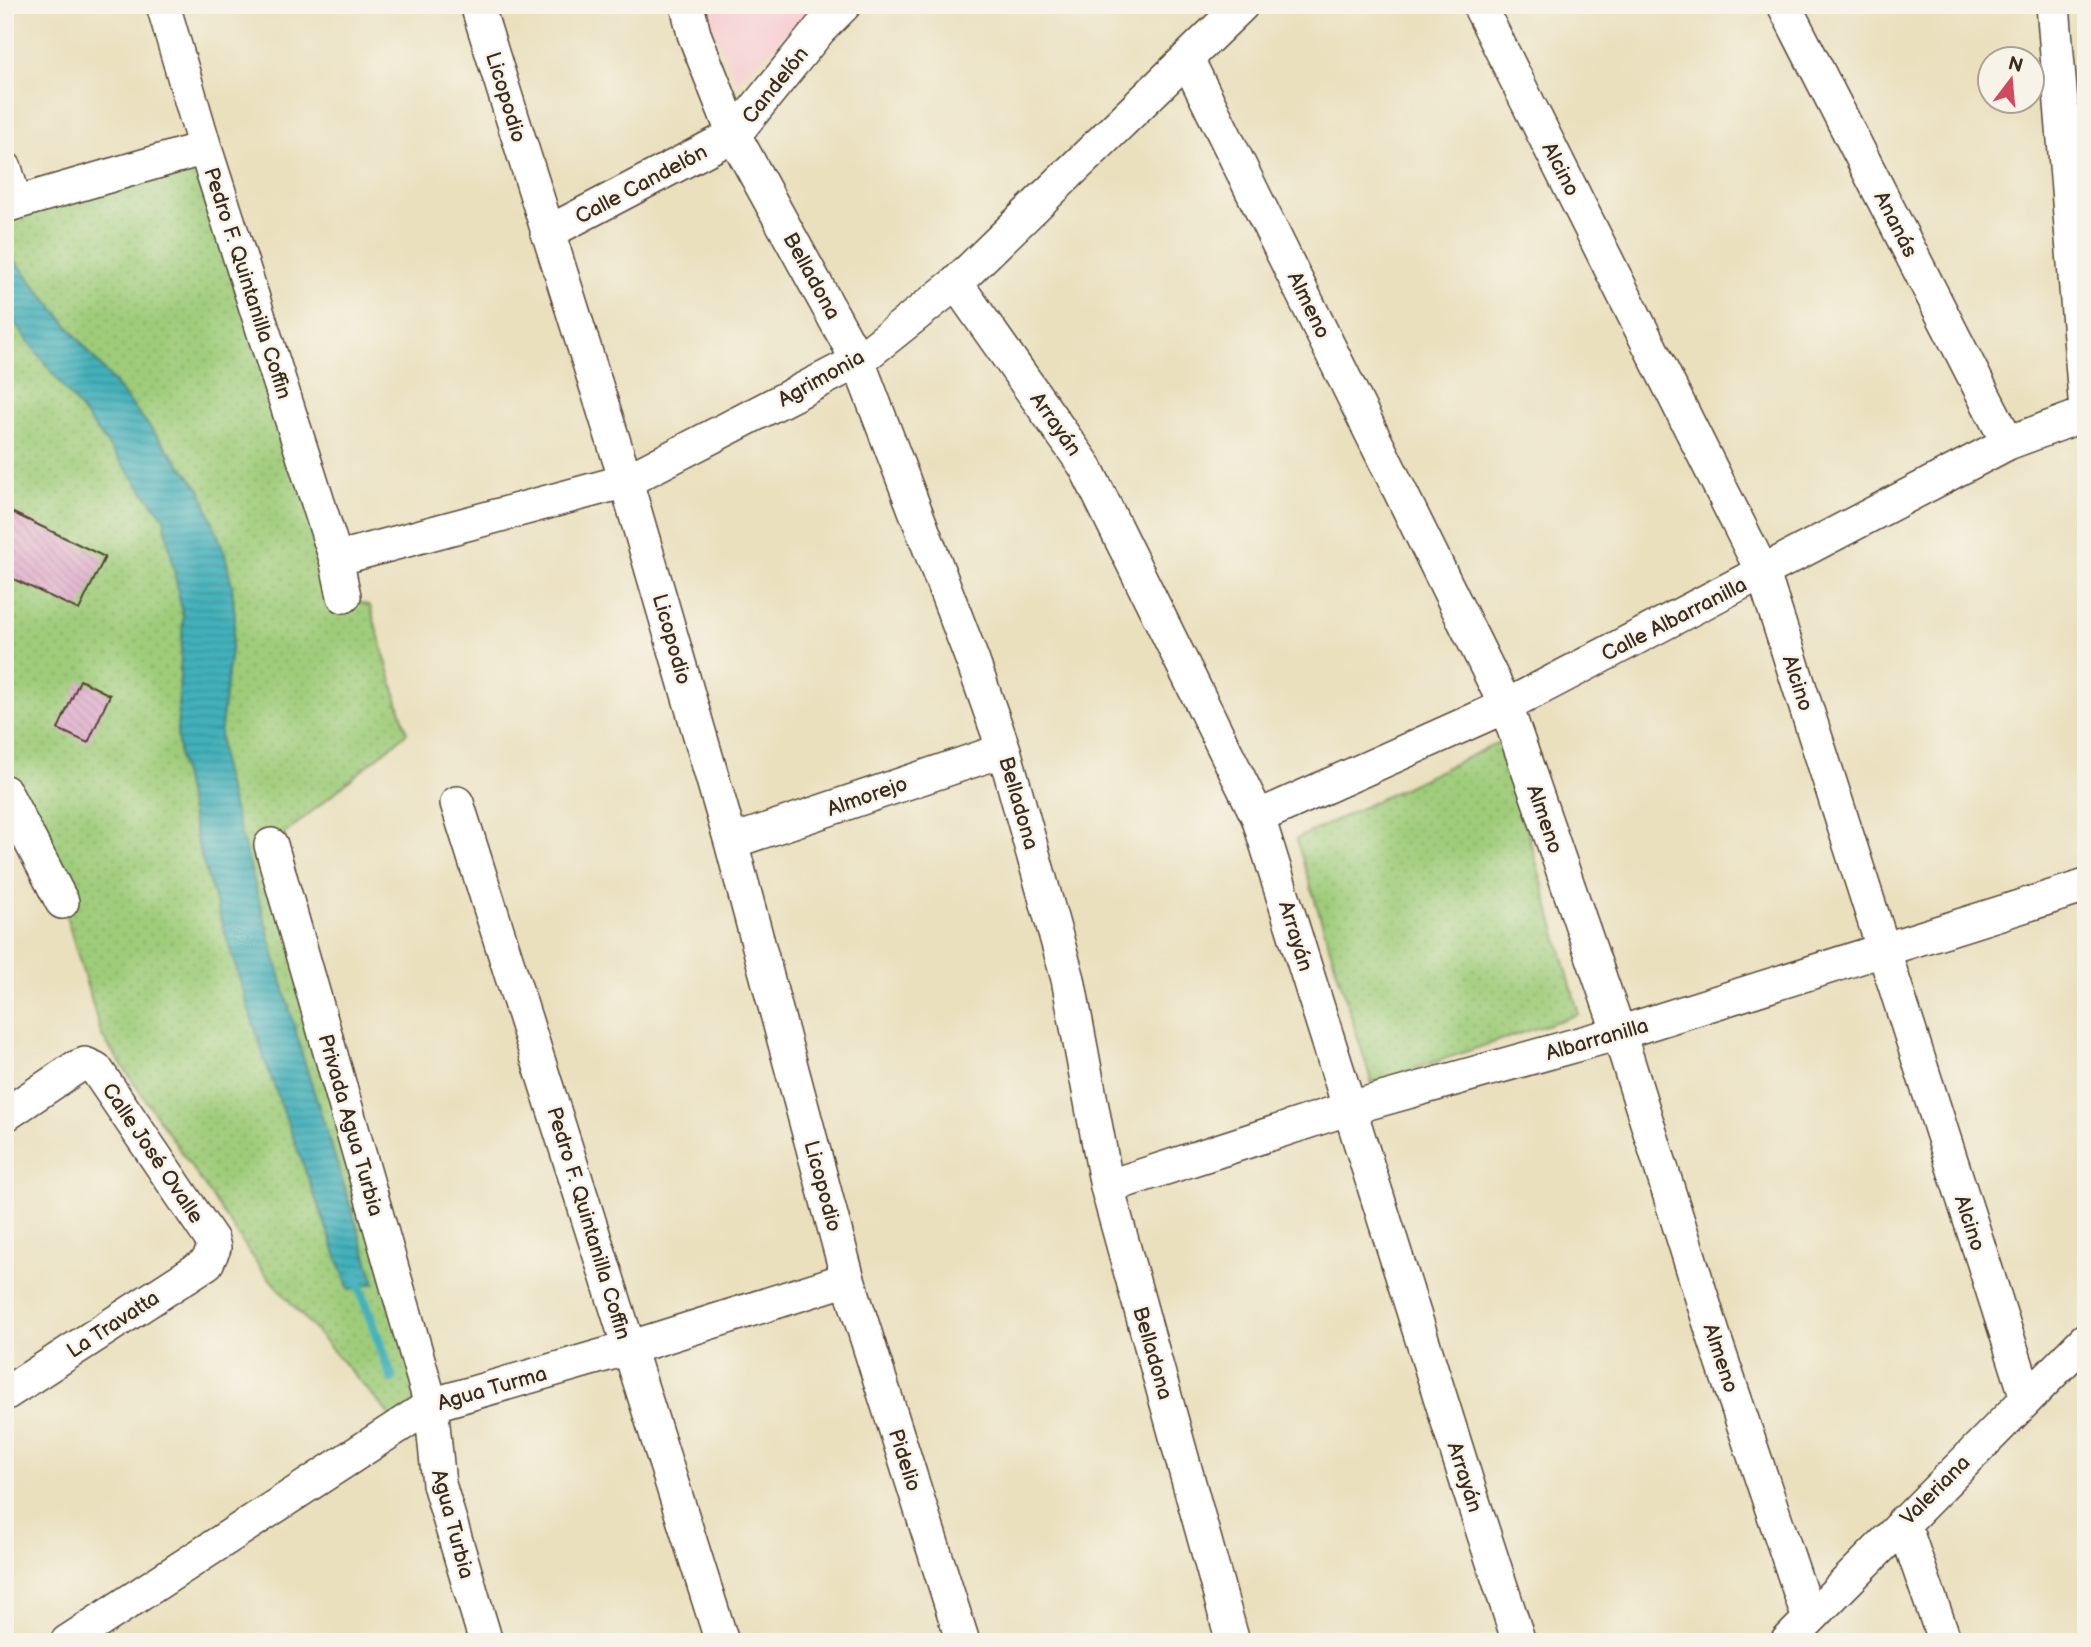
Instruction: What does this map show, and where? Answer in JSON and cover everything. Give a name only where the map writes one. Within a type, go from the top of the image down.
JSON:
[{"type":"street","name":"Pedro F. Quintanilla Coffin","points":[[163,5],[205,148],[336,559],[344,596]]},
{"type":"street","name":"Licopodio","points":[[477,5],[626,481],[731,842],[848,1279]]},
{"type":"street","name":"Belladona","points":[[687,5],[694,34],[734,135],[858,361],[1004,750],[1069,979],[1107,1187],[1233,1642]]},
{"type":"street","name":"Candelón","points":[[734,135],[820,29],[844,5]]},
{"type":"street","name":"Agrimonia","points":[[336,559],[626,481],[858,361],[956,283],[1242,5]]},
{"type":"street","name":"Alcino","points":[[1479,5],[1763,573],[2027,1398]]},
{"type":"street","name":"Ananás","points":[[1784,5],[2008,443]]},
{"type":"street","points":[[2053,5],[2086,413]]},
{"type":"street","name":"Almeno","points":[[1187,59],[1506,706],[1619,1033],[1716,1343],[1798,1630]]},
{"type":"street","name":"Calle Candelón","points":[[547,233],[734,135]]},
{"type":"street","points":[[5,168],[10,204],[205,148]]},
{"type":"street","name":"Arrayán","points":[[956,283],[1085,466],[1258,817],[1519,1642]]},
{"type":"street","name":"Calle Albarranilla","points":[[1258,817],[1506,706],[2008,443],[2086,413]]},
{"type":"street","name":"Almorejo","points":[[731,842],[1004,750]]},
{"type":"street","points":[[5,792],[62,902]]},
{"type":"street","name":"Pedro F. Quintanilla Coffin","points":[[457,803],[722,1642]]},
{"type":"street","name":"Privada Agua Turbia","points":[[271,845],[431,1405]]},
{"type":"street","name":"Albarranilla","points":[[1107,1187],[1350,1108],[1619,1033],[2086,886]]},
{"type":"street","name":"Calle José Ovalle","points":[[5,1115],[75,1068],[85,1064],[96,1069],[212,1240],[214,1248]]},
{"type":"street","name":"La Travatta","points":[[5,1394],[207,1263],[214,1248]]},
{"type":"street","name":"Agua Turma","points":[[67,1642],[431,1405],[629,1348],[848,1279]]},
{"type":"street","name":"Pidelio","points":[[848,1279],[963,1642]]},
{"type":"street","name":"Valeriana","points":[[1798,1630],[2085,1341]]},
{"type":"street","name":"Agua Turbia","points":[[431,1405],[439,1485],[485,1642]]},
{"type":"street","points":[[1903,1522],[1945,1642]]},
{"type":"shaded area","points":[[707,5],[816,5],[737,82],[709,21]]},
{"type":"green space","points":[[205,148],[344,596],[370,606],[407,733],[271,845],[431,1405],[392,1418],[261,1269],[102,1036],[62,902],[5,792],[5,168],[15,203]]},
{"type":"green space","points":[[1502,741],[1579,1014],[1372,1083],[1296,839]]},
{"type":"water","points":[[5,248],[200,489],[225,554],[235,619],[220,734],[223,770],[302,1054],[375,1283],[349,1289],[266,1064],[198,846],[177,733],[183,617],[164,518],[5,311]]},
{"type":"building","points":[[5,509],[105,557],[79,610],[5,575]]},
{"type":"building","points":[[80,680],[110,695],[88,743],[58,729]]},
{"type":"waterway","points":[[355,1274],[392,1378]]}]
